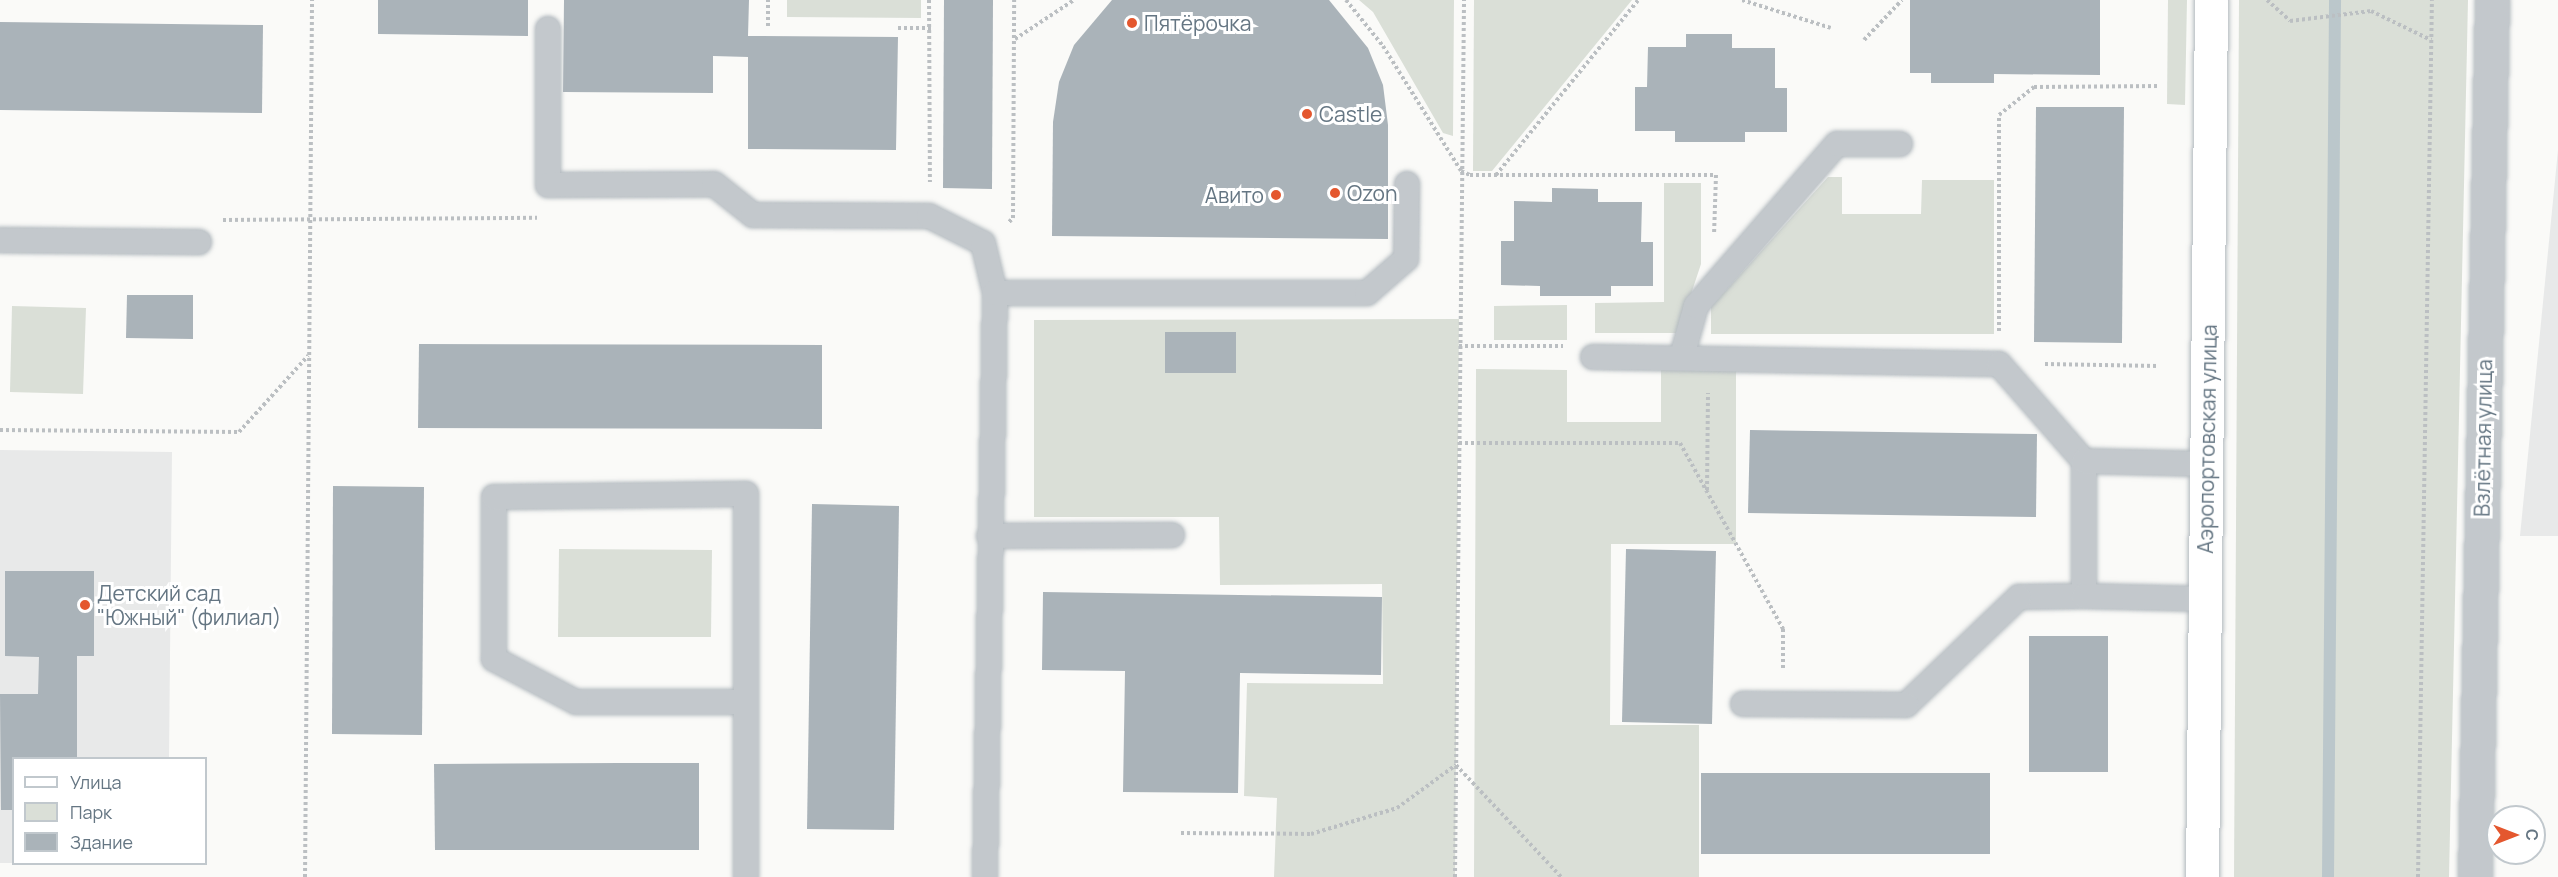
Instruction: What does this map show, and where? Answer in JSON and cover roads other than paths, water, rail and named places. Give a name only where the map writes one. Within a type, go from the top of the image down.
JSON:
[{"type":"street","name":"Аэропортовская улица","points":[[2202,877],[2211,0]]},
{"type":"street","name":"Взлётная улица","points":[[2475,877],[2492,0]]},
{"type":"lane","points":[[548,29],[548,185],[714,184],[753,215],[929,216],[983,243],[995,293],[989,536],[985,877]]},
{"type":"lane","points":[[1682,356],[1696,306],[1837,144],[1900,144]]},
{"type":"lane","points":[[995,293],[1367,293],[1406,259],[1407,184]]},
{"type":"lane","points":[[0,240],[200,242]]},
{"type":"lane","points":[[1593,357],[1708,356],[1999,364],[2084,461],[2084,596]]},
{"type":"lane","points":[[2084,461],[2206,464]]},
{"type":"lane","points":[[746,702],[576,702],[494,659],[494,497],[746,494],[746,702],[746,877]]},
{"type":"lane","points":[[989,536],[1172,535]]},
{"type":"lane","points":[[1743,704],[1906,705],[2019,597],[2205,599]]},
{"type":"waterway","points":[[2328,877],[2335,0]]},
{"type":"place","name":"Пятёрочка","points":[[1132,23]]},
{"type":"place","name":"Castle","points":[[1307,114]]},
{"type":"place","name":"Ozon","points":[[1335,193]]},
{"type":"place","name":"Авито","points":[[1276,195]]},
{"type":"place","name":"Детский сад \"Южный\" (филиал)","points":[[85,605]]}]
